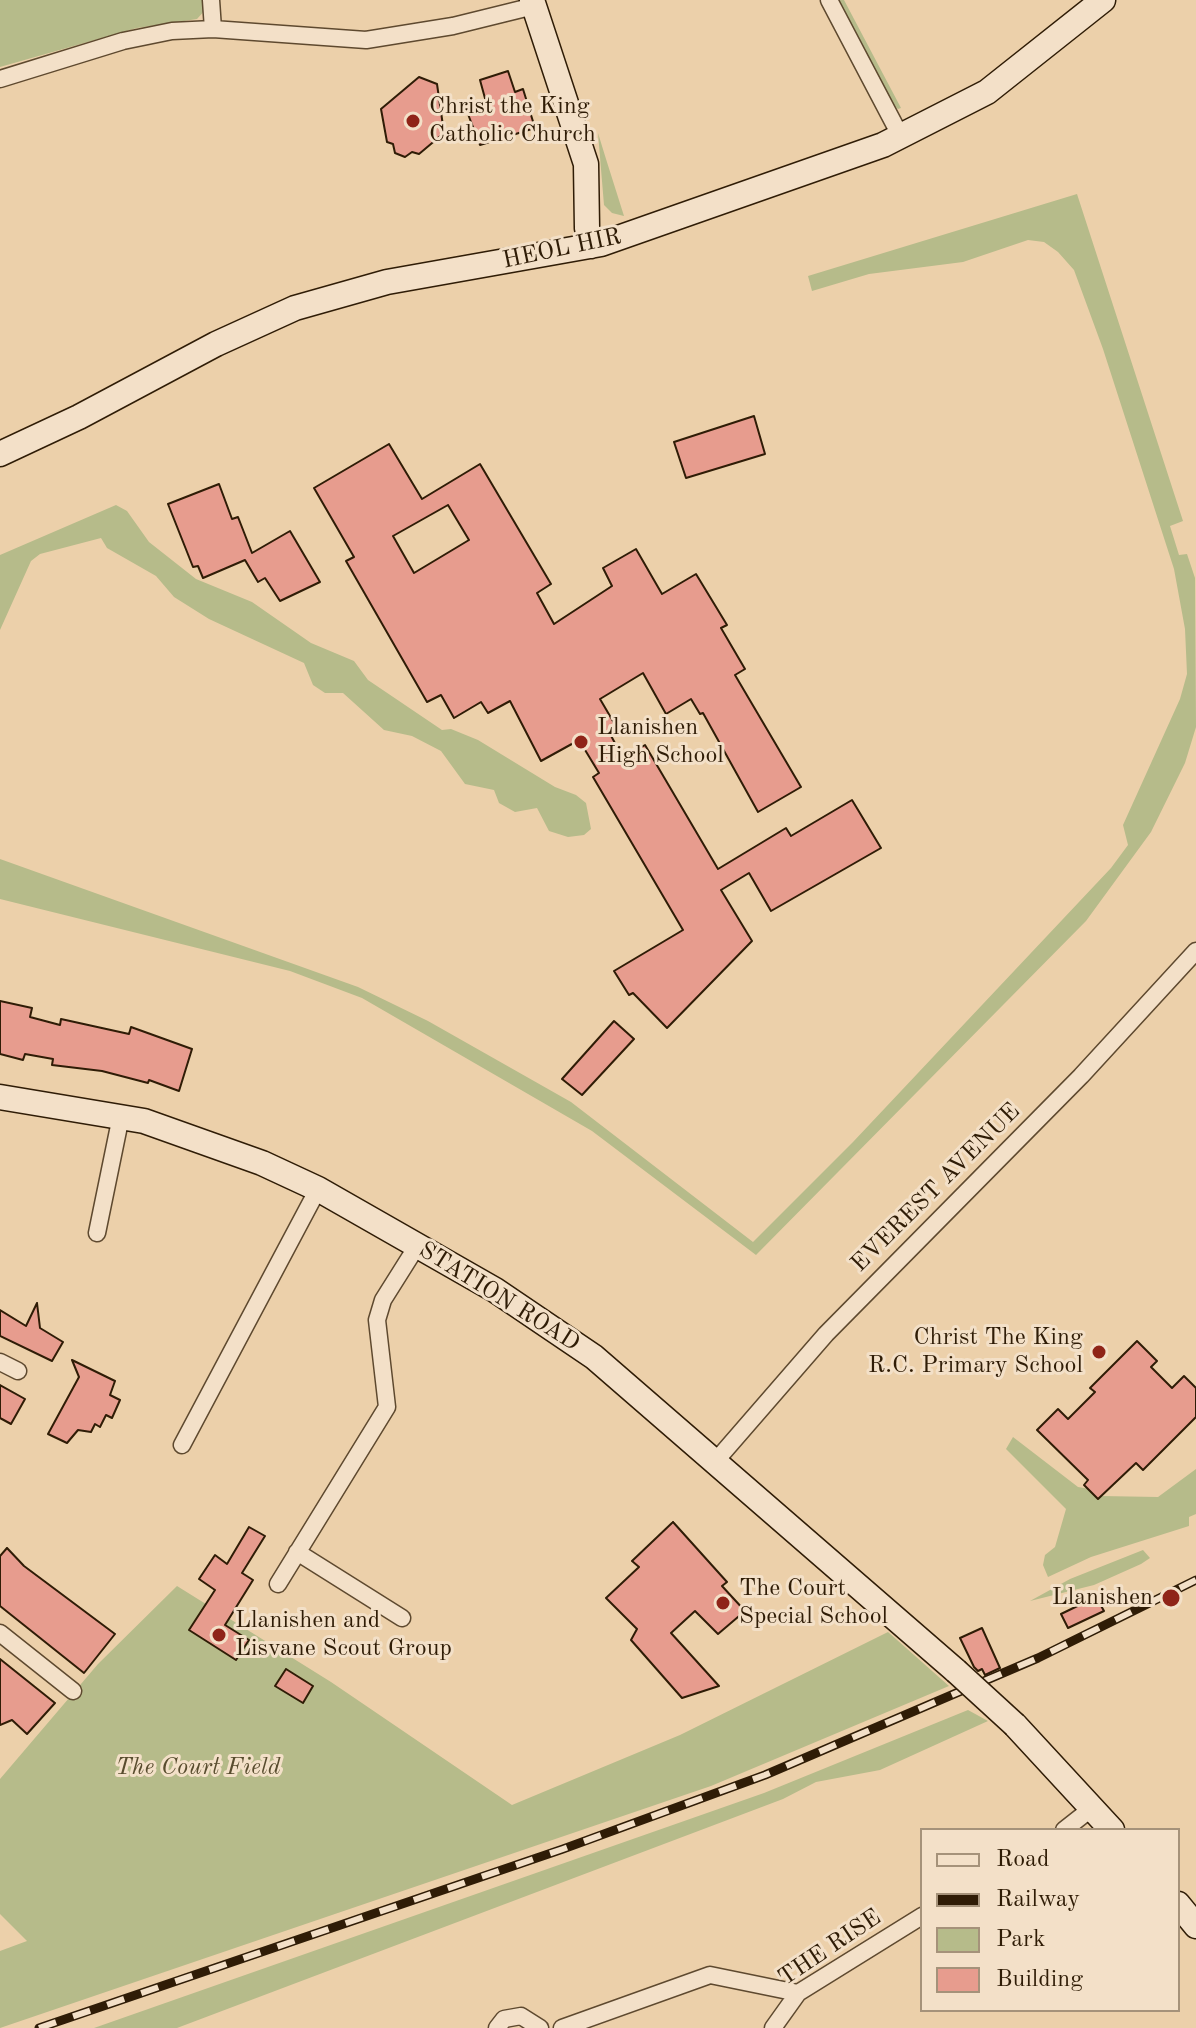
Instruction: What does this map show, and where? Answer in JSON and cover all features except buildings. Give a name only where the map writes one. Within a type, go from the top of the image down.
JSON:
[{"type":"street","points":[[211,0],[213,29]]},
{"type":"street","points":[[829,0],[901,137]]},
{"type":"street","name":"HEOL HIR","points":[[0,454],[79,417],[216,344],[295,308],[387,282],[591,246],[901,137],[1005,80],[1103,0]]},
{"type":"street","points":[[0,79],[123,41],[172,31],[213,29],[366,40],[453,26],[533,3],[586,164],[587,228],[591,246]]},
{"type":"street","name":"EVEREST AVENUE","points":[[714,1463],[847,1312],[1081,1076],[1196,951]]},
{"type":"street","name":"STATION ROAD","points":[[0,1097],[121,1116],[262,1163],[318,1189],[557,1330],[627,1385],[956,1671],[1015,1725],[1110,1828]]},
{"type":"street","points":[[97,1233],[121,1116]]},
{"type":"street","points":[[182,1445],[318,1189]]},
{"type":"street","points":[[278,1584],[387,1407],[377,1320],[383,1300],[417,1246]]},
{"type":"street","points":[[0,1362],[18,1371]]},
{"type":"street","points":[[297,1552],[402,1618]]},
{"type":"street","points":[[0,1633],[73,1691]]},
{"type":"street","points":[[1067,1828],[1092,1808]]},
{"type":"street","points":[[1180,1906],[1196,1926]]},
{"type":"street","name":"THE RISE","points":[[773,2028],[798,1993],[920,1917]]},
{"type":"street","points":[[562,2028],[710,1975],[798,1993]]},
{"type":"street","points":[[497,2028],[504,2019],[521,2016],[540,2028]]},
{"type":"green space","points":[[0,0],[206,0],[207,8],[197,19],[137,28],[0,67]]},
{"type":"green space","points":[[835,0],[844,0],[901,108],[892,104]]},
{"type":"green space","points":[[598,133],[624,216],[612,213],[604,205]]},
{"type":"green space","points":[[1077,194],[1183,521],[1170,526],[1179,555],[1187,554],[1195,578],[1196,727],[1185,763],[1151,832],[1086,921],[756,1255],[592,1131],[362,998],[290,971],[0,899],[0,859],[358,987],[428,1021],[571,1102],[753,1242],[853,1142],[1111,868],[1128,845],[1123,825],[1180,699],[1187,674],[1185,629],[1174,569],[1103,349],[1074,270],[1044,242],[1028,240],[963,262],[869,274],[812,291],[808,276]]},
{"type":"green space","points":[[116,505],[127,511],[149,542],[196,579],[252,602],[311,643],[354,661],[368,680],[442,730],[451,729],[478,740],[555,787],[576,795],[586,803],[591,829],[584,835],[568,837],[549,831],[537,808],[515,812],[499,803],[494,790],[465,784],[441,751],[412,736],[384,730],[343,693],[325,693],[313,685],[304,663],[209,619],[174,597],[156,576],[107,548],[101,538],[40,554],[31,561],[0,630],[0,555]]},
{"type":"green space","points":[[1013,1437],[1078,1487],[1090,1489],[1101,1496],[1158,1497],[1196,1469],[1196,1514],[1189,1517],[1189,1526],[1091,1557],[1048,1577],[1043,1565],[1045,1555],[1055,1547],[1066,1509],[1006,1449]]},
{"type":"green space","points":[[1143,1550],[1150,1558],[1141,1564],[1094,1585],[1030,1601],[1070,1579]]},
{"type":"green space","name":"The Court Field","points":[[177,1586],[331,1682],[512,1805],[680,1735],[888,1632],[949,1686],[711,1786],[0,2028],[0,1951],[27,1941],[0,1914],[0,1779],[98,1664]]},
{"type":"green space","points":[[968,1710],[988,1721],[880,1770],[816,1782],[783,1799],[177,2028],[94,2028],[764,1793]]},
{"type":"railway","points":[[39,2028],[563,1849],[765,1775],[1038,1658],[1196,1580]]},
{"type":"place","name":"Christ the King Catholic Church","points":[[413,121]]},
{"type":"place","name":"Llanishen High School","points":[[581,742]]},
{"type":"place","name":"Christ The King R.C. Primary School","points":[[1099,1352]]},
{"type":"place","name":"Llanishen","points":[[1171,1598]]},
{"type":"place","name":"The Court Special School","points":[[723,1603]]},
{"type":"place","name":"Llanishen and Lisvane Scout Group","points":[[219,1635]]}]
